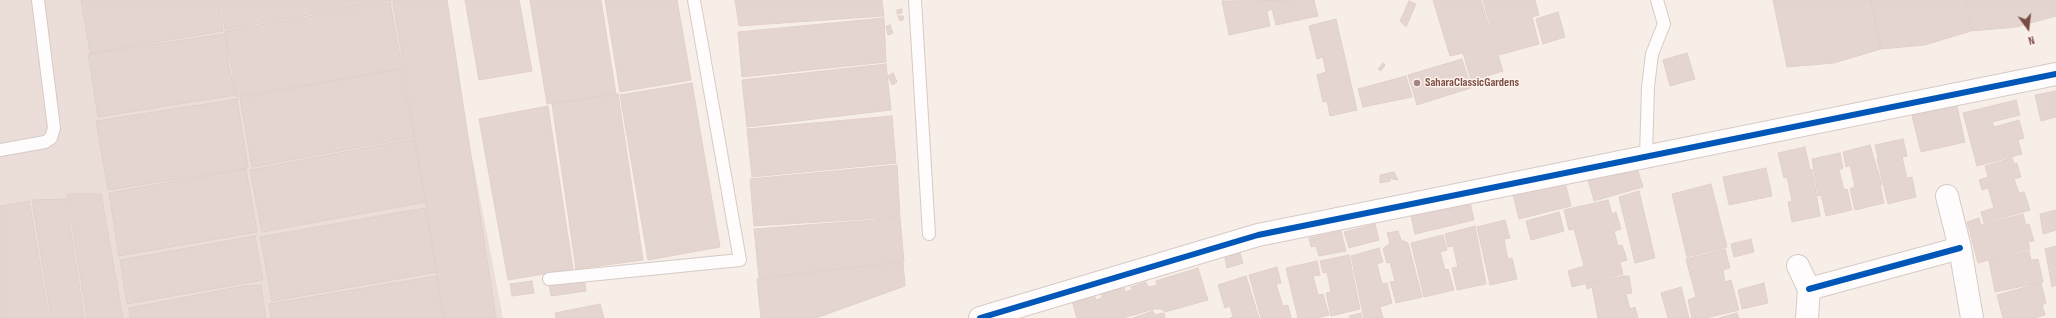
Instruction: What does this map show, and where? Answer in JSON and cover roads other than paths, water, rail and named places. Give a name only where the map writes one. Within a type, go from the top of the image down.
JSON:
[{"type":"street","points":[[980,318],[1258,235],[2056,74]]},
{"type":"street","points":[[1947,196],[1960,248],[1972,318]]},
{"type":"street","points":[[1809,289],[1960,248]]},
{"type":"street","points":[[1798,266],[1809,289],[1807,318]]},
{"type":"lane","points":[[0,150],[45,142],[51,138],[54,128],[38,0]]},
{"type":"lane","points":[[548,278],[740,260],[694,0]]},
{"type":"lane","points":[[915,0],[929,234]]},
{"type":"lane","points":[[1646,156],[1648,86],[1652,54],[1664,24],[1657,0]]},
{"type":"place","name":"SaharaClassicGardens","points":[[1417,83]]}]
